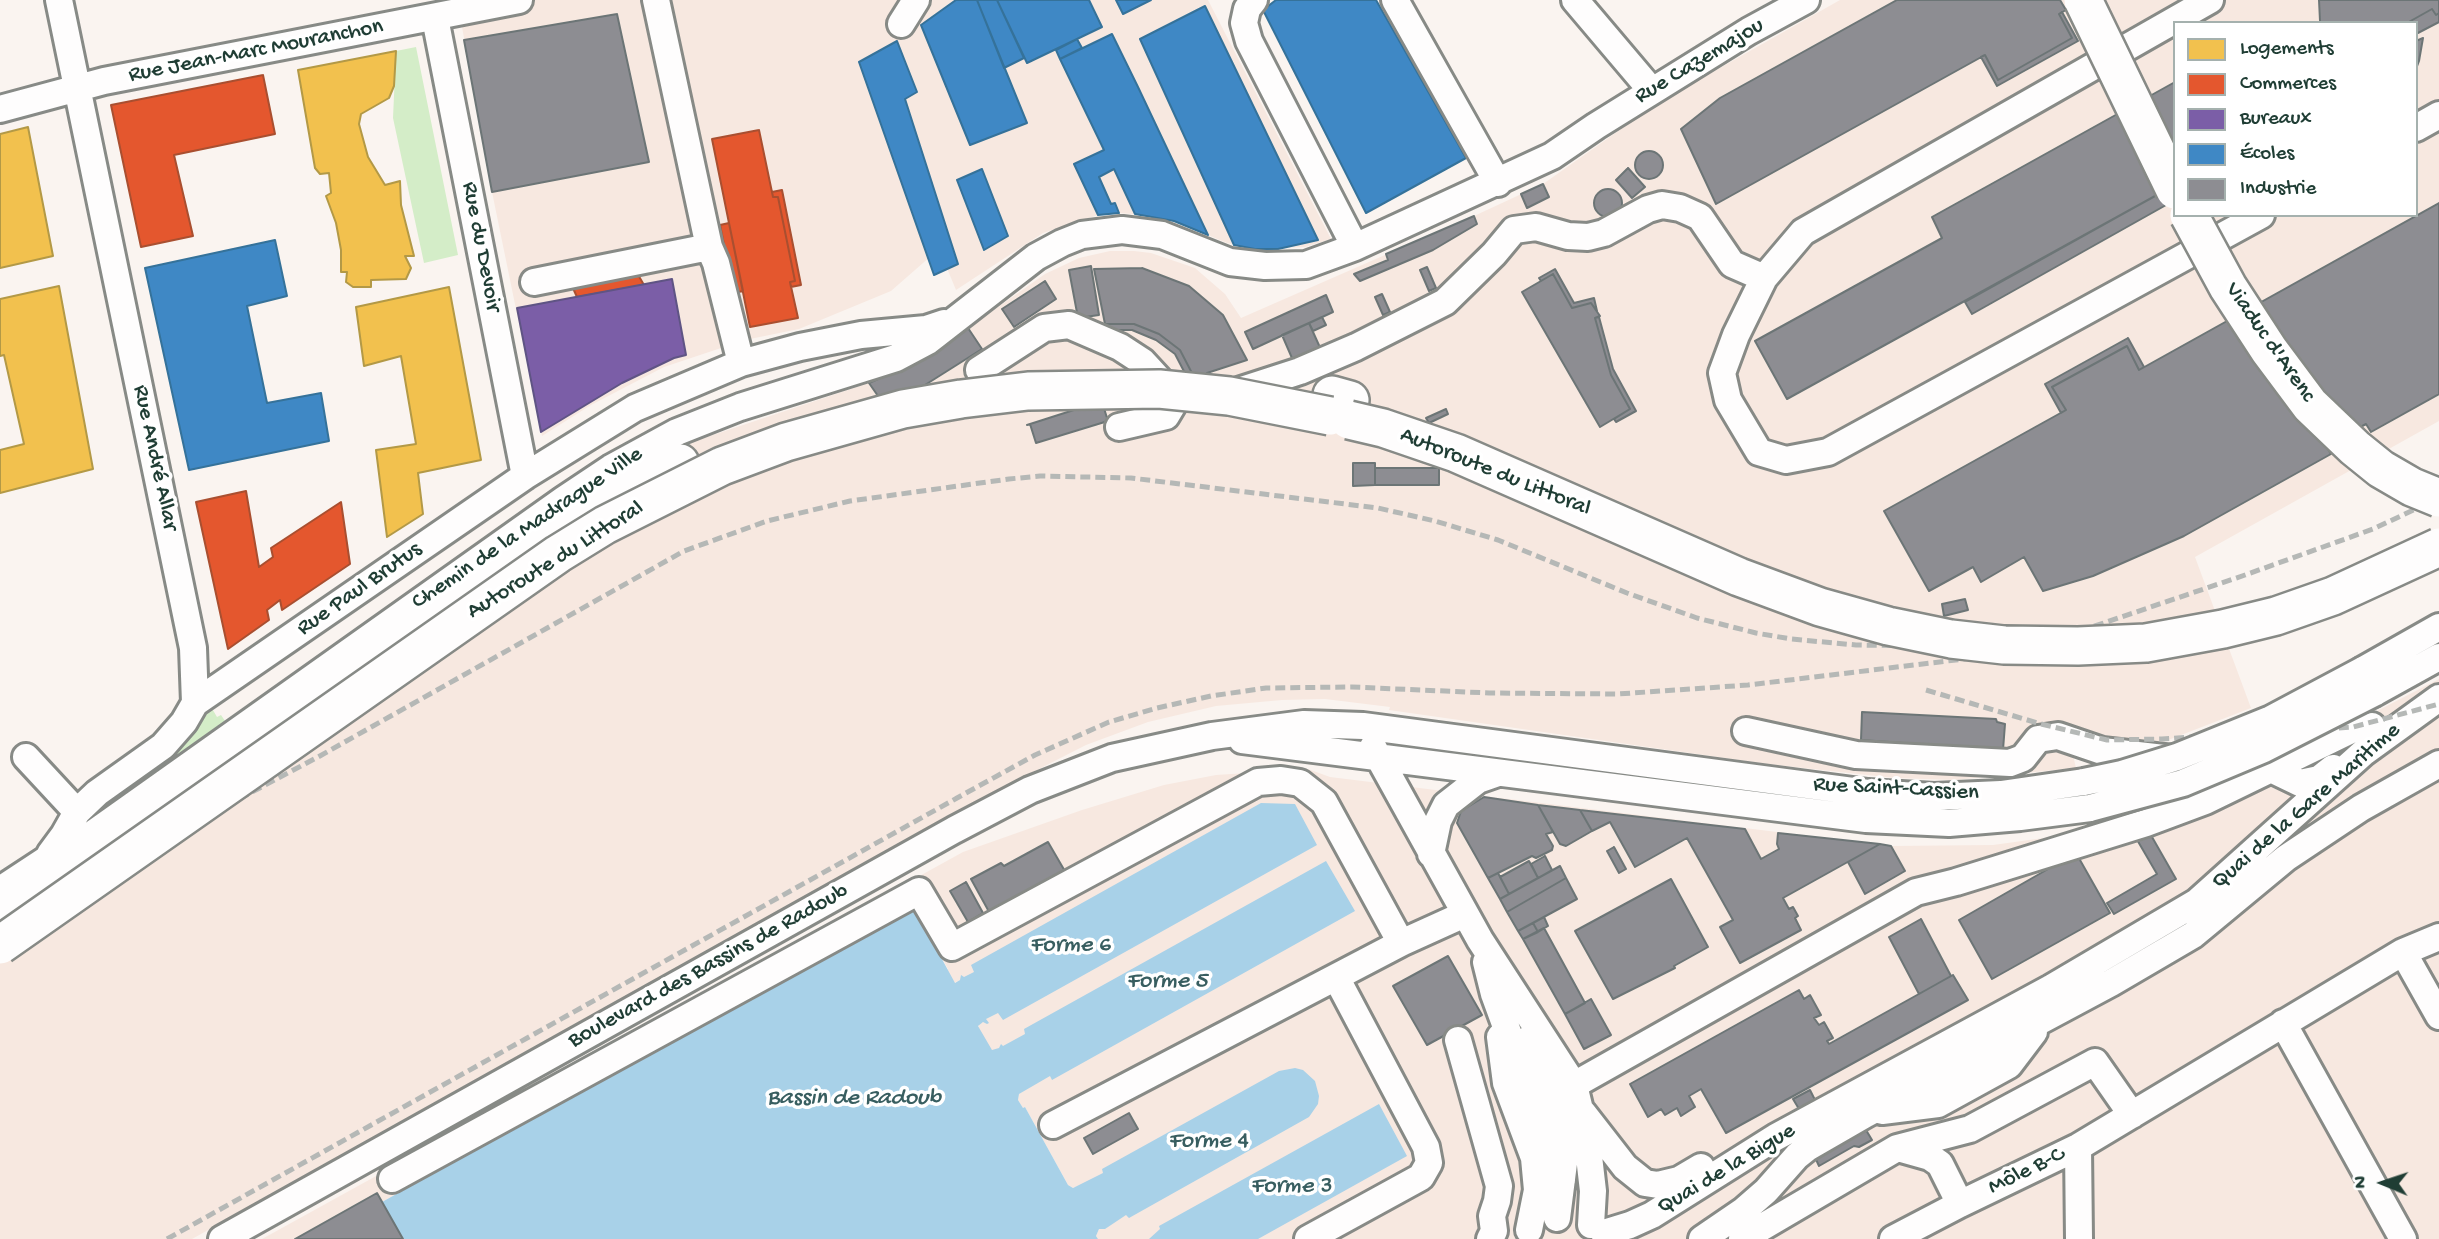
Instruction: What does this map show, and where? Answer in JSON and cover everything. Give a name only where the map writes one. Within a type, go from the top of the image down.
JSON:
[{"type":"highway","points":[[2083,0],[2173,186]]},
{"type":"highway","name":"Viaduc d'Arenc","points":[[2190,217],[2228,287],[2262,340],[2310,405],[2381,469],[2412,487],[2439,498]]},
{"type":"highway","name":"Autoroute du Littoral","points":[[0,920],[532,549],[604,502],[680,463],[788,421],[900,390],[975,377],[1055,370],[1126,369],[1233,376],[1297,386],[1458,432],[1738,555],[1811,584],[1918,613],[1982,622],[2042,626],[2117,624],[2190,615],[2288,591],[2365,561],[2439,525]]},
{"type":"highway","name":"Autoroute du Littoral","points":[[0,945],[483,605],[605,525],[722,466],[786,442],[902,409],[961,399],[1063,390],[1159,389],[1229,396],[1383,428],[1456,453],[1739,577],[1820,607],[1888,626],[1951,639],[2004,645],[2146,643],[2223,629],[2276,616],[2333,596],[2439,547]]},
{"type":"street","name":"Rue André Allar","points":[[60,0],[193,648],[195,703]]},
{"type":"street","name":"Rue Jean-Marc Mouranchon","points":[[0,109],[78,87],[443,9],[519,0]]},
{"type":"street","points":[[656,0],[709,247],[716,263],[741,363]]},
{"type":"street","points":[[901,24],[916,0]]},
{"type":"street","points":[[1254,0],[1247,9],[1244,23],[1249,41],[1355,247]]},
{"type":"street","points":[[1395,0],[1498,183]]},
{"type":"street","points":[[1575,0],[1652,91]]},
{"type":"street","name":"Rue Cazemajou","points":[[1596,126],[1749,31],[1806,0]]},
{"type":"street","points":[[2173,21],[2210,0]]},
{"type":"street","name":"Rue du Devoir","points":[[443,9],[525,476]]},
{"type":"street","points":[[2173,21],[1802,232],[1765,278],[1737,335],[1722,373],[1728,400],[1759,452],[1786,460],[1828,453],[2257,217]]},
{"type":"street","points":[[2418,127],[2439,116]]},
{"type":"street","name":"Chemin de la Madrague Ville","points":[[0,890],[47,859],[81,842],[611,468],[677,432],[740,407],[896,358],[928,341],[1036,257],[1062,243],[1082,236],[1122,230],[1162,235],[1230,262],[1265,266],[1306,265],[1355,247],[1498,183],[1552,156],[1596,126]]},
{"type":"street","points":[[979,370],[1044,328],[1069,325],[1120,347],[1143,362],[1178,396],[1212,399],[1280,379],[1367,341],[1445,302],[1494,254],[1514,230],[1536,227],[1568,236],[1588,237],[1604,233],[1648,209],[1662,205],[1681,208],[1700,217],[1732,264],[1765,278]]},
{"type":"street","points":[[534,282],[709,247]]},
{"type":"street","name":"Rue Paul Brutus","points":[[195,703],[525,476],[635,408],[741,363],[800,347],[861,335],[926,329],[954,320]]},
{"type":"street","points":[[1119,428],[1166,416],[1178,396]]},
{"type":"street","name":"Rue Saint-Cassien","points":[[1379,758],[1867,819],[1948,822],[2020,817],[2090,808],[2183,783],[2264,749],[2368,681],[2439,627]]},
{"type":"street","name":"Rue Saint-Cassien","points":[[1363,726],[1868,793],[1934,797],[2001,794],[2084,782],[2122,774],[2177,757],[2368,681],[2439,657]]},
{"type":"street","name":"Quai de la Gare Maritime","points":[[2174,914],[2238,853],[2300,783],[2372,726],[2439,687]]},
{"type":"street","name":"Quai de la Gare Maritime","points":[[2000,1016],[2197,902],[2351,762],[2439,698]]},
{"type":"street","points":[[47,859],[78,812],[97,793],[163,746],[184,722],[195,703]]},
{"type":"street","points":[[1746,731],[1856,755],[2010,763],[2023,758],[2038,739],[2058,736],[2102,751],[2273,770],[2300,783],[2319,779],[2367,740],[2409,719]]},
{"type":"street","name":"Boulevard des Bassins de Radoub","points":[[222,1239],[1030,790],[1112,758],[1212,736],[1304,724],[1363,726]]},
{"type":"street","points":[[1363,726],[1480,940],[1574,1085],[1582,1112],[1592,1191],[1601,1232]]},
{"type":"street","points":[[1574,1085],[1916,892],[2146,823],[2205,801],[2351,730],[2372,726]]},
{"type":"street","name":"Boulevard des Bassins de Radoub","points":[[1212,736],[1379,758]]},
{"type":"street","points":[[26,757],[78,812]]},
{"type":"street","points":[[1866,1114],[1933,1092],[2193,935],[2286,858],[2361,808],[2439,764]]},
{"type":"street","points":[[1431,854],[1438,821],[1446,804],[1478,779],[1498,772]]},
{"type":"street","points":[[392,1179],[919,891],[952,947],[1258,782],[1281,780],[1300,783],[1324,802],[1401,943]]},
{"type":"street","points":[[2265,843],[2296,802],[2300,783]]},
{"type":"street","points":[[1053,1125],[1401,943],[1465,914]]},
{"type":"street","points":[[2078,1147],[2403,952],[2439,937]]},
{"type":"street","points":[[1480,940],[1494,994],[1562,1180]]},
{"type":"street","points":[[2403,952],[2439,1016]]},
{"type":"street","points":[[1308,1239],[1420,1177],[1427,1170],[1429,1163],[1426,1147],[1336,977]]},
{"type":"street","points":[[1702,1239],[1743,1211],[1807,1148],[2111,983]]},
{"type":"street","points":[[1494,994],[1515,1013],[1526,1030],[1559,1110],[1565,1155],[1557,1219]]},
{"type":"street","points":[[1494,994],[1506,1083],[1534,1158],[1537,1190]]},
{"type":"street","name":"Quai de la Bigue","points":[[1601,1232],[1630,1225],[1652,1215],[1776,1137],[2000,1016]]},
{"type":"street","points":[[2283,1023],[2403,1239]]},
{"type":"street","points":[[1458,1040],[1499,1186],[1492,1216],[1508,1236]]},
{"type":"street","points":[[1742,1239],[1897,1148],[1970,1129],[2095,1062],[2132,1115]]},
{"type":"street","points":[[1582,1112],[1625,1167],[1645,1183],[1658,1185],[1679,1180],[1747,1141],[1776,1137]]},
{"type":"street","name":"Quai de la Bigue","points":[[1641,1239],[1810,1120]]},
{"type":"street","points":[[1508,1236],[1537,1190],[1549,1144]]},
{"type":"street","name":"Môle B-C","points":[[1893,1239],[2078,1147],[2079,1239]]},
{"type":"street","points":[[1897,1148],[1930,1157],[1940,1164],[1960,1204]]},
{"type":"street","points":[[1508,1236],[1557,1219],[1575,1219],[1601,1232]]},
{"type":"shaded area","points":[[488,0],[1208,0],[1331,239],[1305,247],[1255,249],[1227,243],[1174,221],[1145,215],[1098,215],[1043,233],[956,290],[939,249],[891,291],[799,329],[745,340],[664,367],[591,405],[542,436],[492,192],[460,16]]},
{"type":"shaded area","points":[[1840,0],[2439,0],[2439,421],[2195,557],[2251,708],[2163,742],[2105,743],[2072,751],[2076,768],[1954,780],[1895,778],[1767,764],[1325,699],[1216,706],[1148,722],[1086,745],[988,795],[192,1239],[0,1239],[0,907],[577,505],[695,441],[872,382],[905,367],[964,331],[1045,274],[1079,258],[1110,251],[1134,251],[1151,253],[1195,268],[1225,294],[1241,318],[1543,184],[1658,103]]},
{"type":"shaded area","points":[[2439,679],[2439,1239],[1098,1239],[1096,1236],[1099,1229],[1107,1228],[1091,1181],[1073,1188],[1068,1185],[1025,1107],[1023,1108],[1018,1100],[1019,1094],[1033,1085],[1003,1047],[994,1051],[989,1048],[978,1029],[979,1024],[986,1020],[960,980],[952,982],[946,971],[948,969],[913,906],[382,1202],[403,1239],[262,1239],[963,852],[1082,810],[1164,785],[1216,775],[1308,769],[1330,777],[1891,846],[1993,845],[2094,831],[2094,825],[2149,813],[2253,775]]},
{"type":"green space","points":[[416,47],[458,255],[424,263],[393,118],[396,51]]},
{"type":"green space","points":[[210,705],[217,717],[221,715],[229,727],[96,820],[94,815],[103,803]]},
{"type":"water","name":"Bassin de Radoub","points":[[1261,803],[1295,804],[1317,845],[1003,1020],[998,1013],[986,1019],[989,1023],[983,1022],[978,1026],[992,1050],[999,1048],[1001,1044],[1003,1046],[1025,1034],[1024,1029],[1326,861],[1355,911],[1052,1080],[1050,1076],[1019,1094],[1018,1100],[1023,1108],[1025,1107],[1068,1185],[1073,1188],[1103,1173],[1102,1169],[1279,1071],[1295,1068],[1303,1070],[1315,1081],[1318,1104],[1309,1117],[1129,1218],[1126,1215],[1105,1229],[1099,1229],[1096,1236],[1098,1239],[403,1239],[382,1202],[913,906],[955,983],[960,980],[961,975],[964,977],[974,972],[971,965]]},
{"type":"water","name":"Forme 3","points":[[1379,1104],[1407,1156],[1258,1239],[1149,1239],[1160,1229],[1159,1226]]},
{"type":"building: Logements","points":[[396,51],[394,86],[389,98],[361,114],[359,124],[368,157],[385,185],[400,181],[401,205],[414,256],[405,256],[411,268],[406,279],[371,280],[371,287],[353,287],[346,282],[347,272],[341,272],[341,250],[336,223],[326,196],[331,193],[329,173],[320,174],[315,168],[298,70]]},
{"type":"building: Logements","points":[[28,127],[53,256],[0,268],[0,134]]},
{"type":"building: Logements","points":[[59,286],[93,469],[0,493],[0,450],[24,444],[4,355],[0,356],[0,299]]},
{"type":"building: Logements","points":[[449,287],[481,460],[418,473],[423,514],[387,537],[376,450],[416,444],[401,356],[364,366],[356,307]]},
{"type":"building: Commerces","points":[[263,75],[275,134],[174,155],[193,236],[141,247],[111,105]]},
{"type":"building: Commerces","points":[[759,130],[773,197],[778,197],[795,281],[790,282],[798,318],[750,327],[712,139]]},
{"type":"building: Commerces","points":[[782,190],[801,285],[791,287],[790,282],[795,281],[778,197],[773,197],[772,192]]},
{"type":"building: Commerces","points":[[729,223],[743,291],[734,293],[720,225]]},
{"type":"building: Commerces","points":[[637,273],[644,285],[577,297],[572,286]]},
{"type":"building: Commerces","points":[[246,491],[259,567],[273,557],[271,548],[341,502],[350,564],[282,610],[280,600],[267,610],[269,620],[228,649],[196,502]]},
{"type":"building: Bureaux","points":[[672,279],[686,355],[622,383],[541,432],[517,308]]},
{"type":"building: Écoles","points":[[956,0],[977,0],[1027,123],[970,145],[921,25]]},
{"type":"building: Écoles","points":[[977,0],[997,0],[1024,58],[1004,68]]},
{"type":"building: Écoles","points":[[997,0],[1089,0],[1102,27],[1027,63]]},
{"type":"building: Écoles","points":[[1116,0],[1151,0],[1123,14]]},
{"type":"building: Écoles","points":[[1276,0],[1376,0],[1466,158],[1366,213],[1263,10]]},
{"type":"building: Écoles","points":[[1205,6],[1318,240],[1278,249],[1234,245],[1140,39]]},
{"type":"building: Écoles","points":[[1112,34],[1208,235],[1174,221],[1135,214],[1114,169],[1099,177],[1111,204],[1115,203],[1119,213],[1098,215],[1074,164],[1104,150],[1060,59]]},
{"type":"building: Écoles","points":[[1077,39],[1082,48],[1060,59],[1056,50]]},
{"type":"building: Écoles","points":[[897,41],[917,92],[905,99],[958,264],[934,275],[859,62]]},
{"type":"building: Écoles","points":[[982,169],[1008,236],[984,250],[957,180]]},
{"type":"building: Écoles","points":[[275,240],[287,296],[247,306],[267,403],[321,393],[329,441],[189,470],[145,268]]},
{"type":"building: Industrie","points":[[1897,0],[2060,0],[2066,10],[2059,14],[2072,38],[1998,80],[1985,55],[1716,204],[1681,129],[1720,98]]},
{"type":"building: Industrie","points":[[2319,0],[2439,0],[2439,13],[2436,15],[2432,9],[2411,21],[2320,21]]},
{"type":"building: Industrie","points":[[2432,9],[2436,15],[2439,13],[2439,22],[2418,33],[2418,21],[2411,21]]},
{"type":"building: Industrie","points":[[2062,12],[2078,41],[1997,86],[1981,57],[1985,55],[1998,80],[2072,38],[2059,14]]},
{"type":"building: Industrie","points":[[617,14],[649,162],[492,192],[464,40]]},
{"type":"building: Industrie","points":[[2423,38],[2418,64],[2418,40]]},
{"type":"building: Industrie","points":[[2173,83],[2173,186],[1787,399],[1755,341],[1942,238],[1932,217]]},
{"type":"building: Industrie","points":[[1649,151],[1659,155],[1663,165],[1659,175],[1649,179],[1639,175],[1635,165],[1639,155]]},
{"type":"building: Industrie","points":[[1628,168],[1645,187],[1632,198],[1616,180]]},
{"type":"building: Industrie","points":[[1543,184],[1549,197],[1527,208],[1521,194]]},
{"type":"building: Industrie","points":[[2173,186],[2173,201],[1972,314],[1965,302]]},
{"type":"building: Industrie","points":[[1608,189],[1618,193],[1622,203],[1618,213],[1608,217],[1598,213],[1594,203],[1598,193]]},
{"type":"building: Industrie","points":[[2439,203],[2439,394],[2371,432],[2366,424],[2326,446],[2331,454],[2184,536],[2093,576],[2043,591],[2024,557],[1981,582],[1973,567],[1929,591],[1884,511],[2066,410],[2052,387],[2127,346],[2139,370]]},
{"type":"building: Industrie","points":[[1474,216],[1477,224],[1433,250],[1360,281],[1354,274],[1388,260],[1386,254]]},
{"type":"building: Industrie","points":[[1091,266],[1099,315],[1078,318],[1069,270]]},
{"type":"building: Industrie","points":[[1427,267],[1436,288],[1429,291],[1420,270]]},
{"type":"building: Industrie","points":[[1142,268],[1189,286],[1223,315],[1247,360],[1207,373],[1209,376],[1194,377],[1180,350],[1159,334],[1134,324],[1105,324],[1094,269]]},
{"type":"building: Industrie","points":[[1555,269],[1574,303],[1594,298],[1597,311],[1591,303],[1572,308],[1553,274],[1541,281],[1539,278]]},
{"type":"building: Industrie","points":[[1553,274],[1572,308],[1591,303],[1600,316],[1595,318],[1611,375],[1630,409],[1600,427],[1522,292]]},
{"type":"building: Industrie","points":[[1045,281],[1056,299],[1014,327],[1002,309]]},
{"type":"building: Industrie","points":[[1382,294],[1390,312],[1383,315],[1375,297]]},
{"type":"building: Industrie","points":[[1326,295],[1333,312],[1253,349],[1245,332]]},
{"type":"building: Industrie","points":[[1322,317],[1326,325],[1313,331],[1309,323]]},
{"type":"building: Industrie","points":[[1599,317],[1613,369],[1636,411],[1616,422],[1614,419],[1630,409],[1611,375],[1595,318]]},
{"type":"building: Industrie","points":[[1309,323],[1322,352],[1295,365],[1282,335]]},
{"type":"building: Industrie","points":[[1104,324],[1134,324],[1159,334],[1180,350],[1194,377],[1188,379],[1175,354],[1156,340],[1132,330],[1105,330]]},
{"type":"building: Industrie","points":[[968,328],[982,349],[887,409],[869,383],[905,367]]},
{"type":"building: Industrie","points":[[2128,338],[2144,367],[2139,370],[2127,346],[2052,387],[2066,410],[2061,413],[2045,384]]},
{"type":"building: Industrie","points":[[1105,400],[1102,402],[1108,421],[1036,443],[1030,424]]},
{"type":"building: Industrie","points":[[1446,409],[1448,414],[1429,423],[1426,418]]},
{"type":"building: Industrie","points":[[1353,463],[1375,463],[1375,485],[1353,486]]},
{"type":"building: Industrie","points":[[1375,468],[1439,468],[1439,485],[1375,485]]},
{"type":"building: Industrie","points":[[1965,599],[1968,610],[1944,616],[1942,604]]},
{"type":"building: Industrie","points":[[1862,712],[1996,719],[1997,722],[2005,724],[2003,750],[1861,740]]},
{"type":"building: Industrie","points":[[1484,797],[1538,805],[1553,832],[1546,834],[1553,846],[1552,850],[1536,858],[1532,856],[1488,878],[1457,823],[1461,811]]},
{"type":"building: Industrie","points":[[1538,805],[1580,810],[1592,831],[1566,846],[1560,844]]},
{"type":"building: Industrie","points":[[1580,810],[1745,829],[1761,859],[1779,849],[1778,833],[1880,844],[1783,898],[1789,909],[1793,907],[1801,930],[1740,963],[1720,927],[1733,920],[1687,838],[1635,867],[1610,822],[1592,831]]},
{"type":"building: Industrie","points":[[2148,830],[2176,879],[2114,914],[2107,903],[2157,874],[2136,838]]},
{"type":"building: Industrie","points":[[1048,842],[1066,873],[993,919],[971,879],[1001,863],[1004,866]]},
{"type":"building: Industrie","points":[[1880,844],[1891,846],[1905,871],[1865,894],[1848,862]]},
{"type":"building: Industrie","points":[[1614,847],[1626,869],[1619,873],[1607,851]]},
{"type":"building: Industrie","points":[[2076,853],[2110,913],[1992,979],[1959,920]]},
{"type":"building: Industrie","points":[[1545,856],[1552,870],[1538,878],[1531,864]]},
{"type":"building: Industrie","points":[[1529,861],[1538,878],[1509,894],[1500,877]]},
{"type":"building: Industrie","points":[[1560,866],[1566,878],[1507,912],[1500,899]]},
{"type":"building: Industrie","points":[[1498,873],[1509,894],[1500,899],[1488,878]]},
{"type":"building: Industrie","points":[[1566,878],[1577,899],[1518,931],[1507,912]]},
{"type":"building: Industrie","points":[[1671,879],[1708,947],[1674,966],[1675,968],[1613,999],[1575,931]]},
{"type":"building: Industrie","points":[[966,882],[983,913],[968,922],[950,891]]},
{"type":"building: Industrie","points":[[1544,917],[1548,926],[1538,932],[1533,923]]},
{"type":"building: Industrie","points":[[1921,919],[1951,976],[1919,994],[1889,937]]},
{"type":"building: Industrie","points":[[1533,923],[1538,932],[1523,939],[1518,931]]},
{"type":"building: Industrie","points":[[1544,928],[1585,1003],[1565,1014],[1523,939]]},
{"type":"building: Industrie","points":[[1448,956],[1482,1015],[1427,1045],[1393,986]]},
{"type":"building: Industrie","points":[[1953,975],[1968,1000],[1726,1133],[1701,1089],[1689,1096],[1695,1107],[1681,1116],[1677,1108],[1665,1115],[1661,1109],[1648,1117],[1630,1084],[1799,990],[1804,999],[1810,995],[1821,1015],[1814,1018],[1819,1025],[1824,1022],[1833,1038],[1827,1041],[1829,1044]]},
{"type":"building: Industrie","points":[[1591,999],[1611,1035],[1584,1049],[1565,1014]]},
{"type":"building: Industrie","points":[[1810,1090],[1815,1100],[1799,1109],[1793,1099]]},
{"type":"building: Industrie","points":[[1129,1113],[1138,1129],[1093,1154],[1084,1138]]},
{"type":"building: Industrie","points":[[1860,1129],[1866,1130],[1872,1140],[1859,1147],[1854,1146],[1819,1166],[1814,1155]]},
{"type":"building: Industrie","points":[[377,1193],[403,1239],[295,1239]]},
{"type":"railway","points":[[186,827],[318,757],[684,551],[767,521],[850,501],[1009,479],[1040,476],[1131,478],[1378,508],[1435,521],[1498,540],[1627,593],[1697,618],[1791,639],[1856,645],[1928,646],[2041,633]]},
{"type":"railway","points":[[167,1239],[1035,755],[1109,722],[1211,696],[1266,688],[1352,687],[1489,693],[1618,694],[1748,685],[1972,658],[2083,630],[2245,575],[2373,529],[2439,498]]},
{"type":"railway","points":[[1926,690],[2041,724],[2107,740],[2353,727],[2439,704]]},
{"type":"water label","name":"Forme 6","points":[[1070,946]]},
{"type":"water label","name":"Forme 5","points":[[1167,982]]},
{"type":"water label","name":"Forme 4","points":[[1208,1142]]}]
